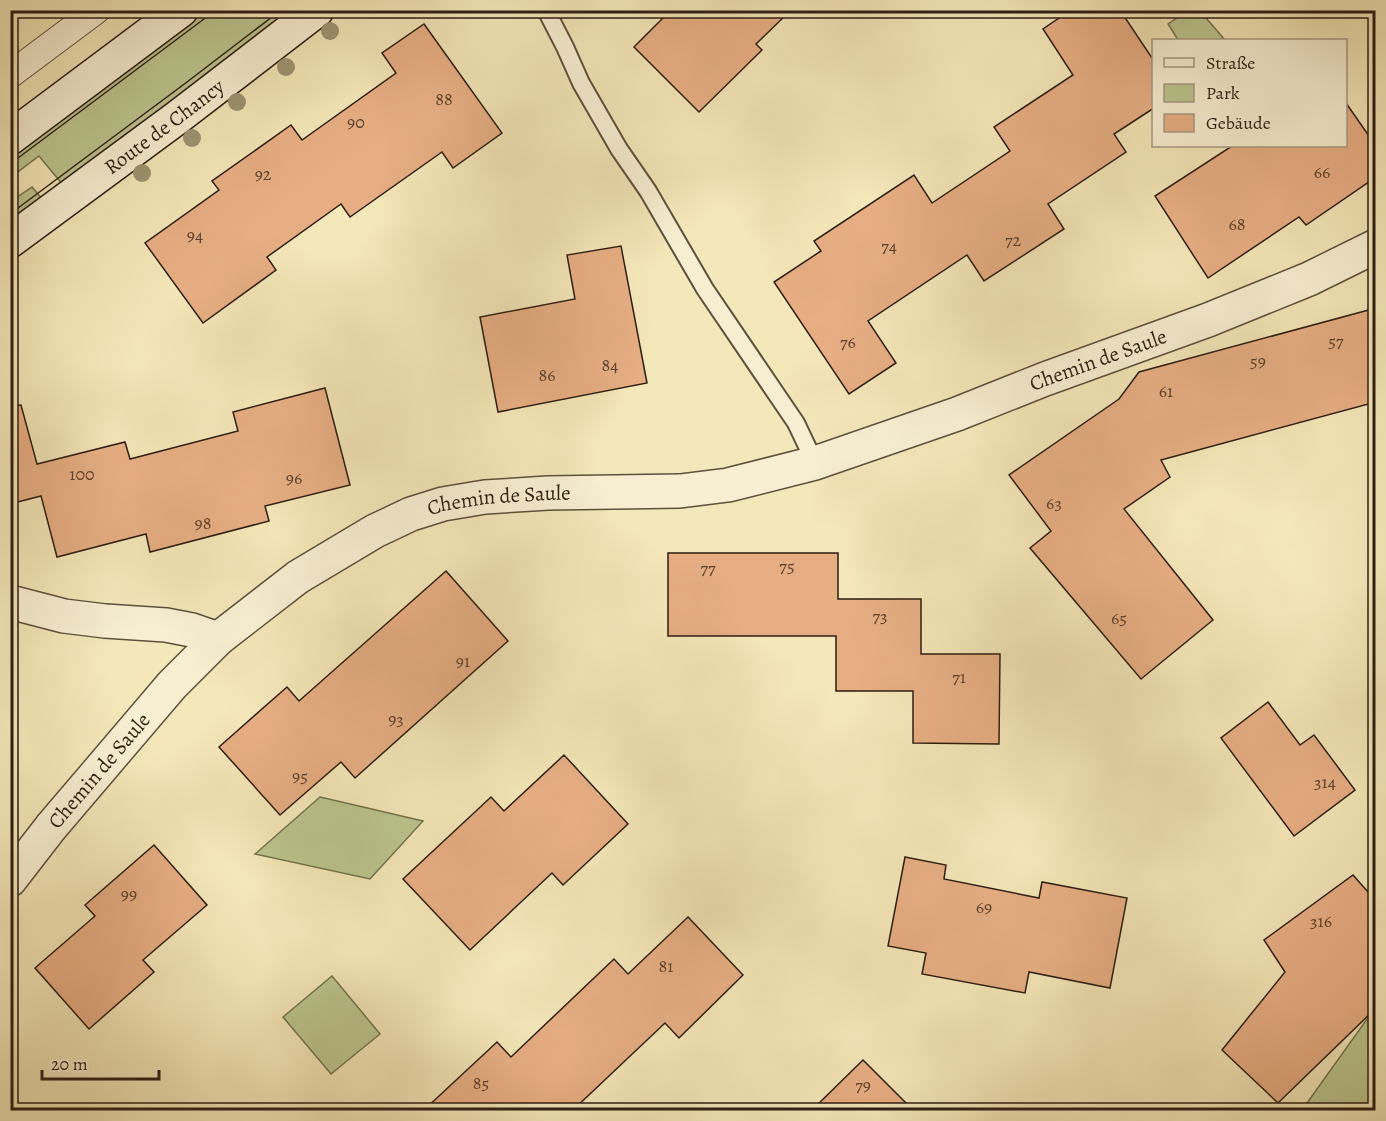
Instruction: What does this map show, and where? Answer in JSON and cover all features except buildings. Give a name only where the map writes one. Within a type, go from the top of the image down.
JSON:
[{"type":"street","points":[[10,75],[98,10]]},
{"type":"street","points":[[10,138],[181,10]]},
{"type":"street","name":"Route de Chancy","points":[[10,241],[142,144],[317,10]]},
{"type":"street","name":"Chemin de Saule","points":[[10,880],[51,827],[144,717],[218,639],[298,577],[375,531],[411,514],[443,504],[484,497],[548,493],[680,491],[728,485],[815,463],[957,414],[1045,379],[1208,320],[1309,279],[1376,246]]},
{"type":"street","points":[[10,602],[64,616],[174,627],[192,630],[218,639]]},
{"type":"lane","points":[[546,10],[581,83],[619,149],[648,191],[705,289],[796,423],[815,463]]},
{"type":"green space","points":[[1189,10],[1200,11],[1224,39],[1177,39],[1168,24]]},
{"type":"green space","points":[[202,11],[294,11],[63,185],[39,156],[11,177],[10,153]]},
{"type":"green space","points":[[32,187],[43,200],[11,224],[10,202]]},
{"type":"green space","points":[[320,797],[423,821],[370,879],[255,854]]},
{"type":"green space","points":[[332,976],[380,1034],[331,1074],[283,1017]]},
{"type":"green space","points":[[1375,1008],[1375,1110],[1302,1110]]},
{"type":"tram line","points":[[10,164],[216,10]]},
{"type":"tram line","points":[[10,214],[281,10]]}]
